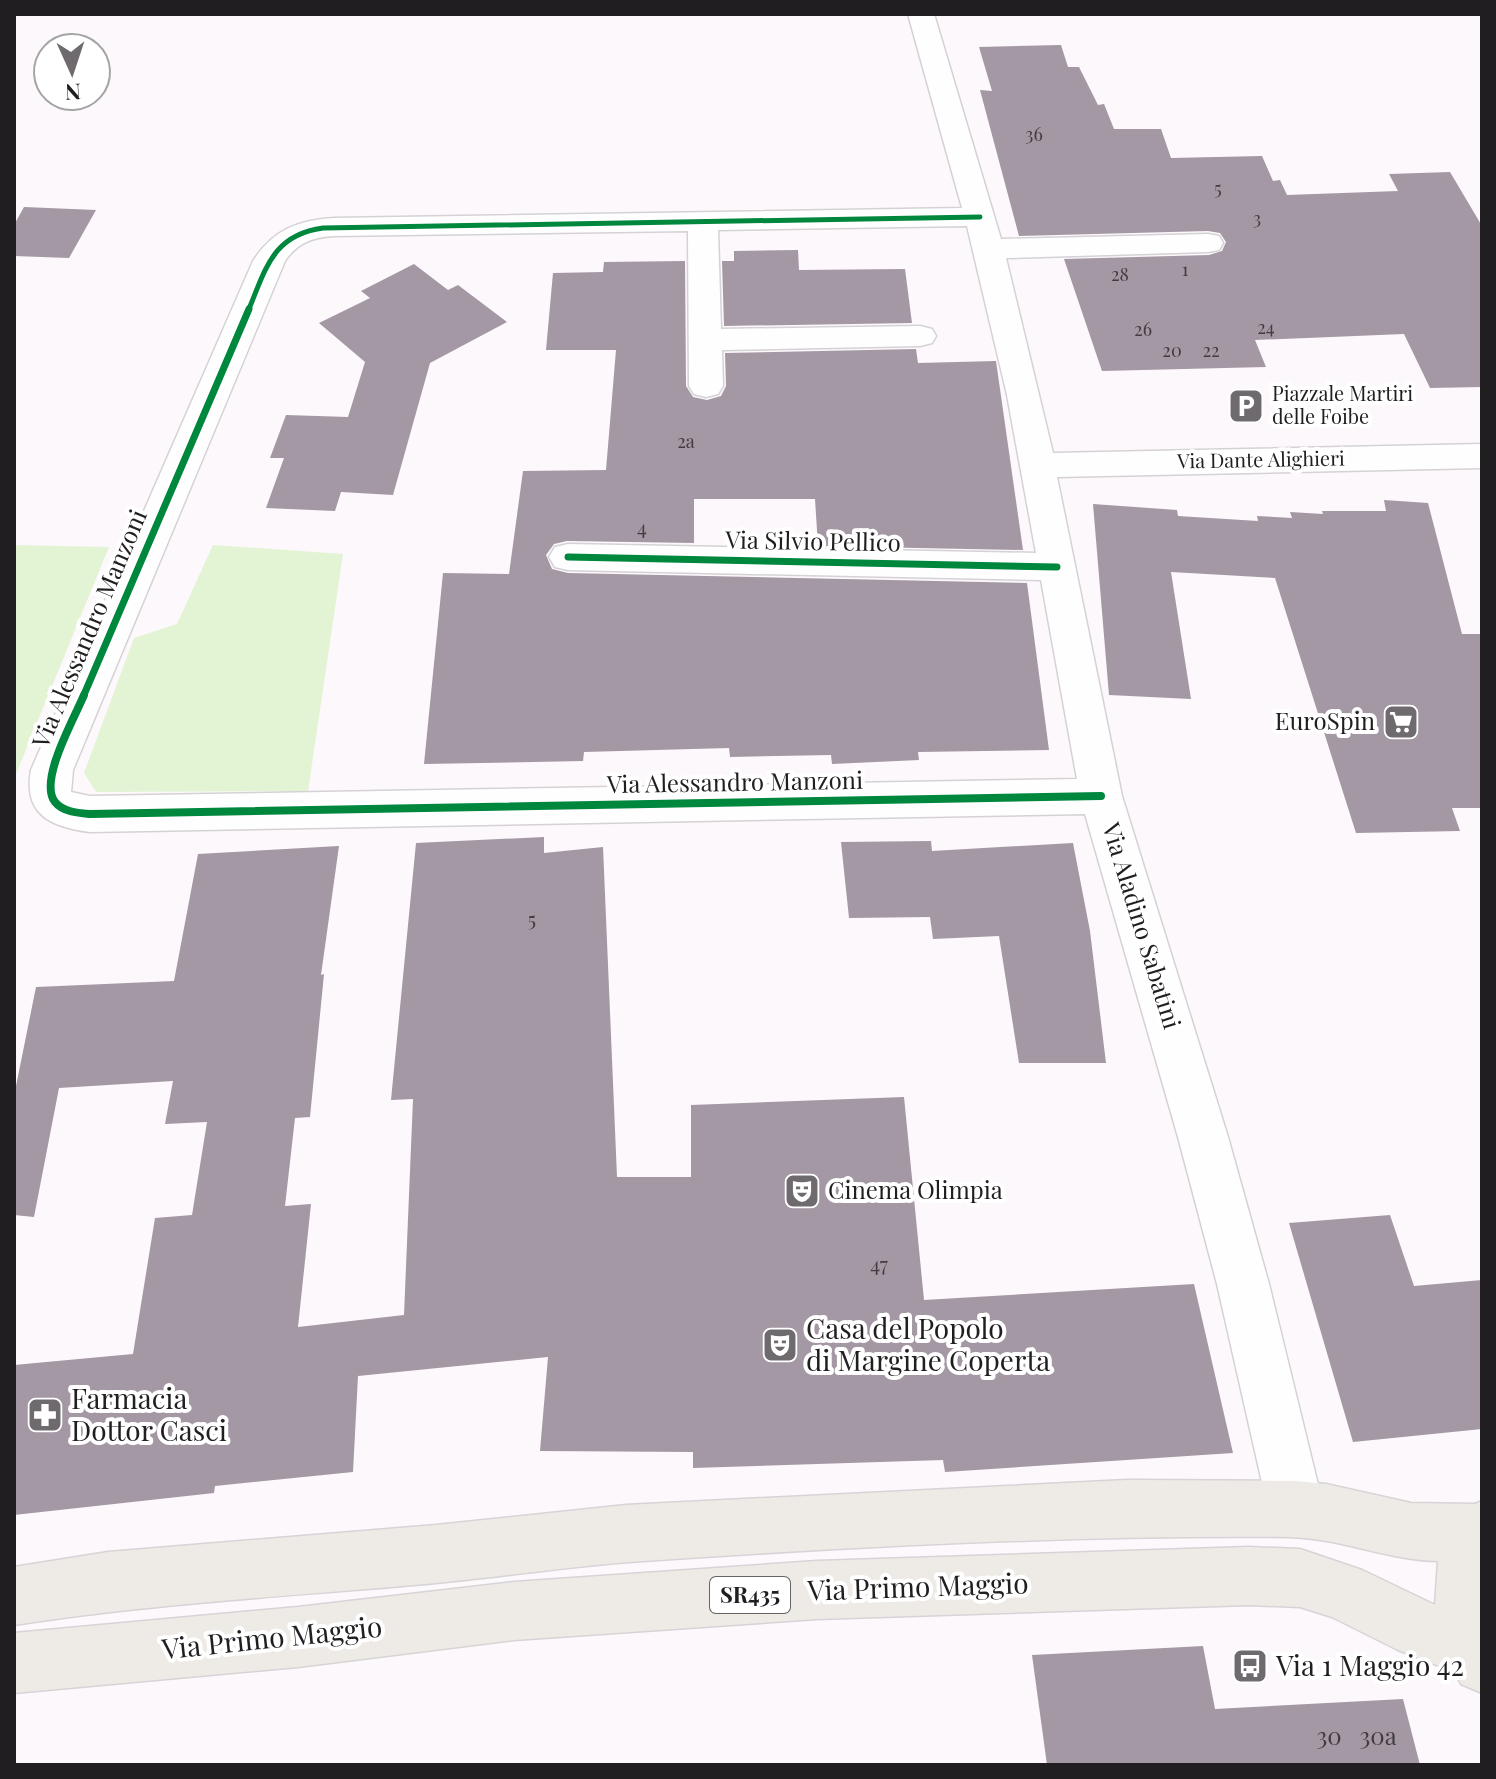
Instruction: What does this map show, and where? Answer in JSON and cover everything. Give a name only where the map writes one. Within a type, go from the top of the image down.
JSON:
[{"type":"main road","name":"SR435","points":[[14,1596],[108,1581],[436,1554],[626,1534],[1127,1508],[1296,1509],[1326,1512],[1411,1532],[1480,1532],[1464,1573],[1465,1610],[1478,1656]]},
{"type":"main road","name":"Via Primo Maggio","points":[[14,1663],[298,1637],[514,1611],[817,1590],[1234,1576],[1300,1578],[1341,1591],[1478,1656]]},
{"type":"street","name":"Via Aladino Sabatini","points":[[921,14],[984,233],[1040,465],[1101,796],[1207,1152],[1243,1284],[1296,1509]]},
{"type":"street","name":"Via Alessandro Manzoni","points":[[1101,796],[90,814],[66,811],[56,805],[49,783],[269,261],[280,243],[303,231],[319,227],[703,222],[1208,243]]},
{"type":"street","points":[[703,222],[706,386]]},
{"type":"street","points":[[705,340],[920,336]]},
{"type":"street","name":"Via Dante Alighieri","points":[[1040,465],[1482,456]]},
{"type":"street","name":"Via Silvio Pellico","points":[[568,557],[1057,567]]},
{"type":"green space","points":[[14,545],[109,547],[14,779]]},
{"type":"green space","points":[[213,545],[343,554],[308,791],[96,792],[84,773],[134,638],[177,624]]},
{"type":"building","points":[[1061,45],[1068,67],[1079,67],[1098,105],[1104,104],[1114,129],[1161,129],[1171,158],[1262,156],[1273,181],[1280,180],[1287,195],[1398,191],[1389,174],[1450,172],[1482,226],[1482,387],[1430,388],[1404,334],[1255,340],[1266,367],[1102,371],[1064,259],[1209,255],[1222,251],[1226,242],[1220,233],[1208,231],[1019,236],[980,90],[992,91],[979,47]]},
{"type":"building","points":[[24,207],[96,210],[69,258],[14,256],[14,225]]},
{"type":"building","points":[[798,250],[799,270],[905,269],[912,323],[724,326],[722,261],[734,261],[734,251]]},
{"type":"building","points":[[685,261],[686,386],[693,397],[707,400],[721,396],[726,386],[725,353],[916,349],[918,363],[996,361],[1023,550],[818,546],[815,499],[694,499],[694,543],[567,541],[554,544],[546,555],[552,569],[568,573],[1027,583],[1049,750],[918,752],[919,760],[832,764],[831,755],[730,757],[729,748],[584,752],[583,761],[424,764],[443,573],[509,574],[523,471],[606,470],[616,350],[546,350],[553,273],[603,272],[604,262]]},
{"type":"building","points":[[414,264],[448,290],[458,285],[507,322],[430,363],[393,495],[341,492],[335,511],[266,508],[284,458],[270,458],[286,415],[348,417],[365,362],[319,323],[370,298],[361,291]]},
{"type":"building","points":[[1384,500],[1428,503],[1462,634],[1482,634],[1482,808],[1452,808],[1460,831],[1356,833],[1275,578],[1171,572],[1191,699],[1109,695],[1093,504],[1177,510],[1178,516],[1258,521],[1257,516],[1292,518],[1290,512],[1386,511]]},
{"type":"building","points":[[544,837],[544,853],[603,847],[617,1177],[691,1177],[691,1105],[904,1097],[924,1300],[1194,1284],[1233,1453],[945,1472],[943,1460],[693,1468],[693,1452],[540,1451],[548,1357],[358,1376],[353,1472],[215,1486],[214,1493],[14,1515],[14,1365],[133,1354],[155,1218],[192,1215],[207,1122],[165,1124],[173,1081],[59,1088],[34,1217],[14,1215],[14,1096],[36,987],[174,981],[198,854],[339,846],[321,975],[324,974],[310,1117],[295,1118],[285,1206],[311,1204],[298,1327],[404,1315],[413,1099],[391,1100],[416,843]]},
{"type":"building","points":[[931,841],[932,851],[1073,843],[1090,931],[1106,1063],[1019,1063],[999,936],[933,939],[930,917],[849,918],[841,842]]},
{"type":"building","points":[[1390,1215],[1414,1286],[1482,1280],[1482,1429],[1353,1442],[1289,1223]]},
{"type":"building","points":[[1203,1646],[1215,1709],[1403,1699],[1420,1765],[1047,1765],[1032,1655]]},
{"type":"cycle path","points":[[980,217],[334,227],[304,231],[288,239],[269,261],[52,770],[50,791],[52,799],[62,808],[90,814],[1101,796]]},
{"type":"cycle path","points":[[568,557],[1057,567]]},
{"type":"place","name":"Piazzale Martiri delle Foibe","points":[[1246,406]]},
{"type":"place","name":"EuroSpin","points":[[1401,722]]},
{"type":"place","name":"Cinema Olimpia","points":[[802,1191]]},
{"type":"place","name":"Casa del Popolo di Margine Coperta","points":[[780,1345]]},
{"type":"place","name":"Farmacia Dottor Casci","points":[[45,1415]]},
{"type":"place","name":"Via 1 Maggio 42","points":[[1250,1666]]}]
